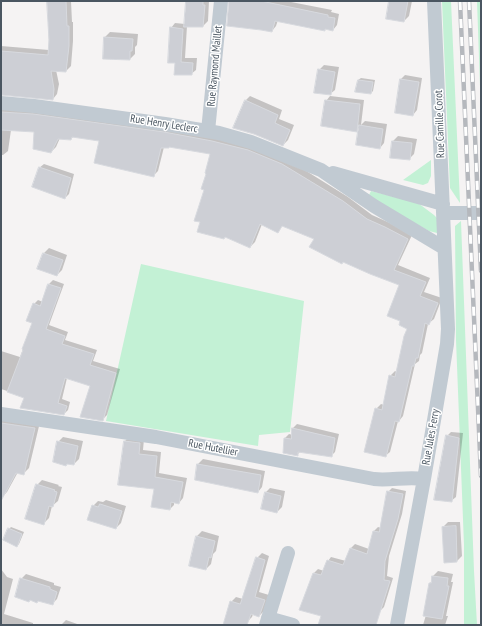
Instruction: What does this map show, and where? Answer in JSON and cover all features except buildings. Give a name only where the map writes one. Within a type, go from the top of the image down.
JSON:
[{"type":"street","name":"Rue Raymond Maillet","points":[[208,131],[221,1]]},
{"type":"street","name":"Rue Camille Corot","points":[[434,1],[444,248]]},
{"type":"street","name":"Rue Henry Leclerc","points":[[1,103],[34,106],[165,124],[230,136],[251,142],[321,170],[443,208],[481,213]]},
{"type":"street","name":"Rue Henry Leclerc","points":[[321,170],[374,206],[444,248]]},
{"type":"street","name":"Rue Jules Ferry","points":[[397,625],[448,337],[444,248]]},
{"type":"street","name":"Rue Hutellier","points":[[1,414],[156,437],[374,479],[386,480],[414,477],[424,479]]},
{"type":"street","points":[[288,554],[267,621],[293,625]]},
{"type":"green space","points":[[442,1],[451,1],[460,203],[450,188]]},
{"type":"green space","points":[[477,1],[481,1],[481,115]]},
{"type":"green space","points":[[431,160],[431,176],[428,183],[423,185],[403,180]]},
{"type":"green space","points":[[371,191],[418,203],[438,219],[437,233],[429,231],[368,197]]},
{"type":"green space","points":[[461,221],[477,625],[464,625],[464,545],[456,340],[455,226]]},
{"type":"green space","points":[[141,264],[304,301],[290,432],[259,435],[258,446],[106,421]]},
{"type":"railway","points":[[460,1],[481,476]]},
{"type":"railway","points":[[469,1],[481,271]]}]
